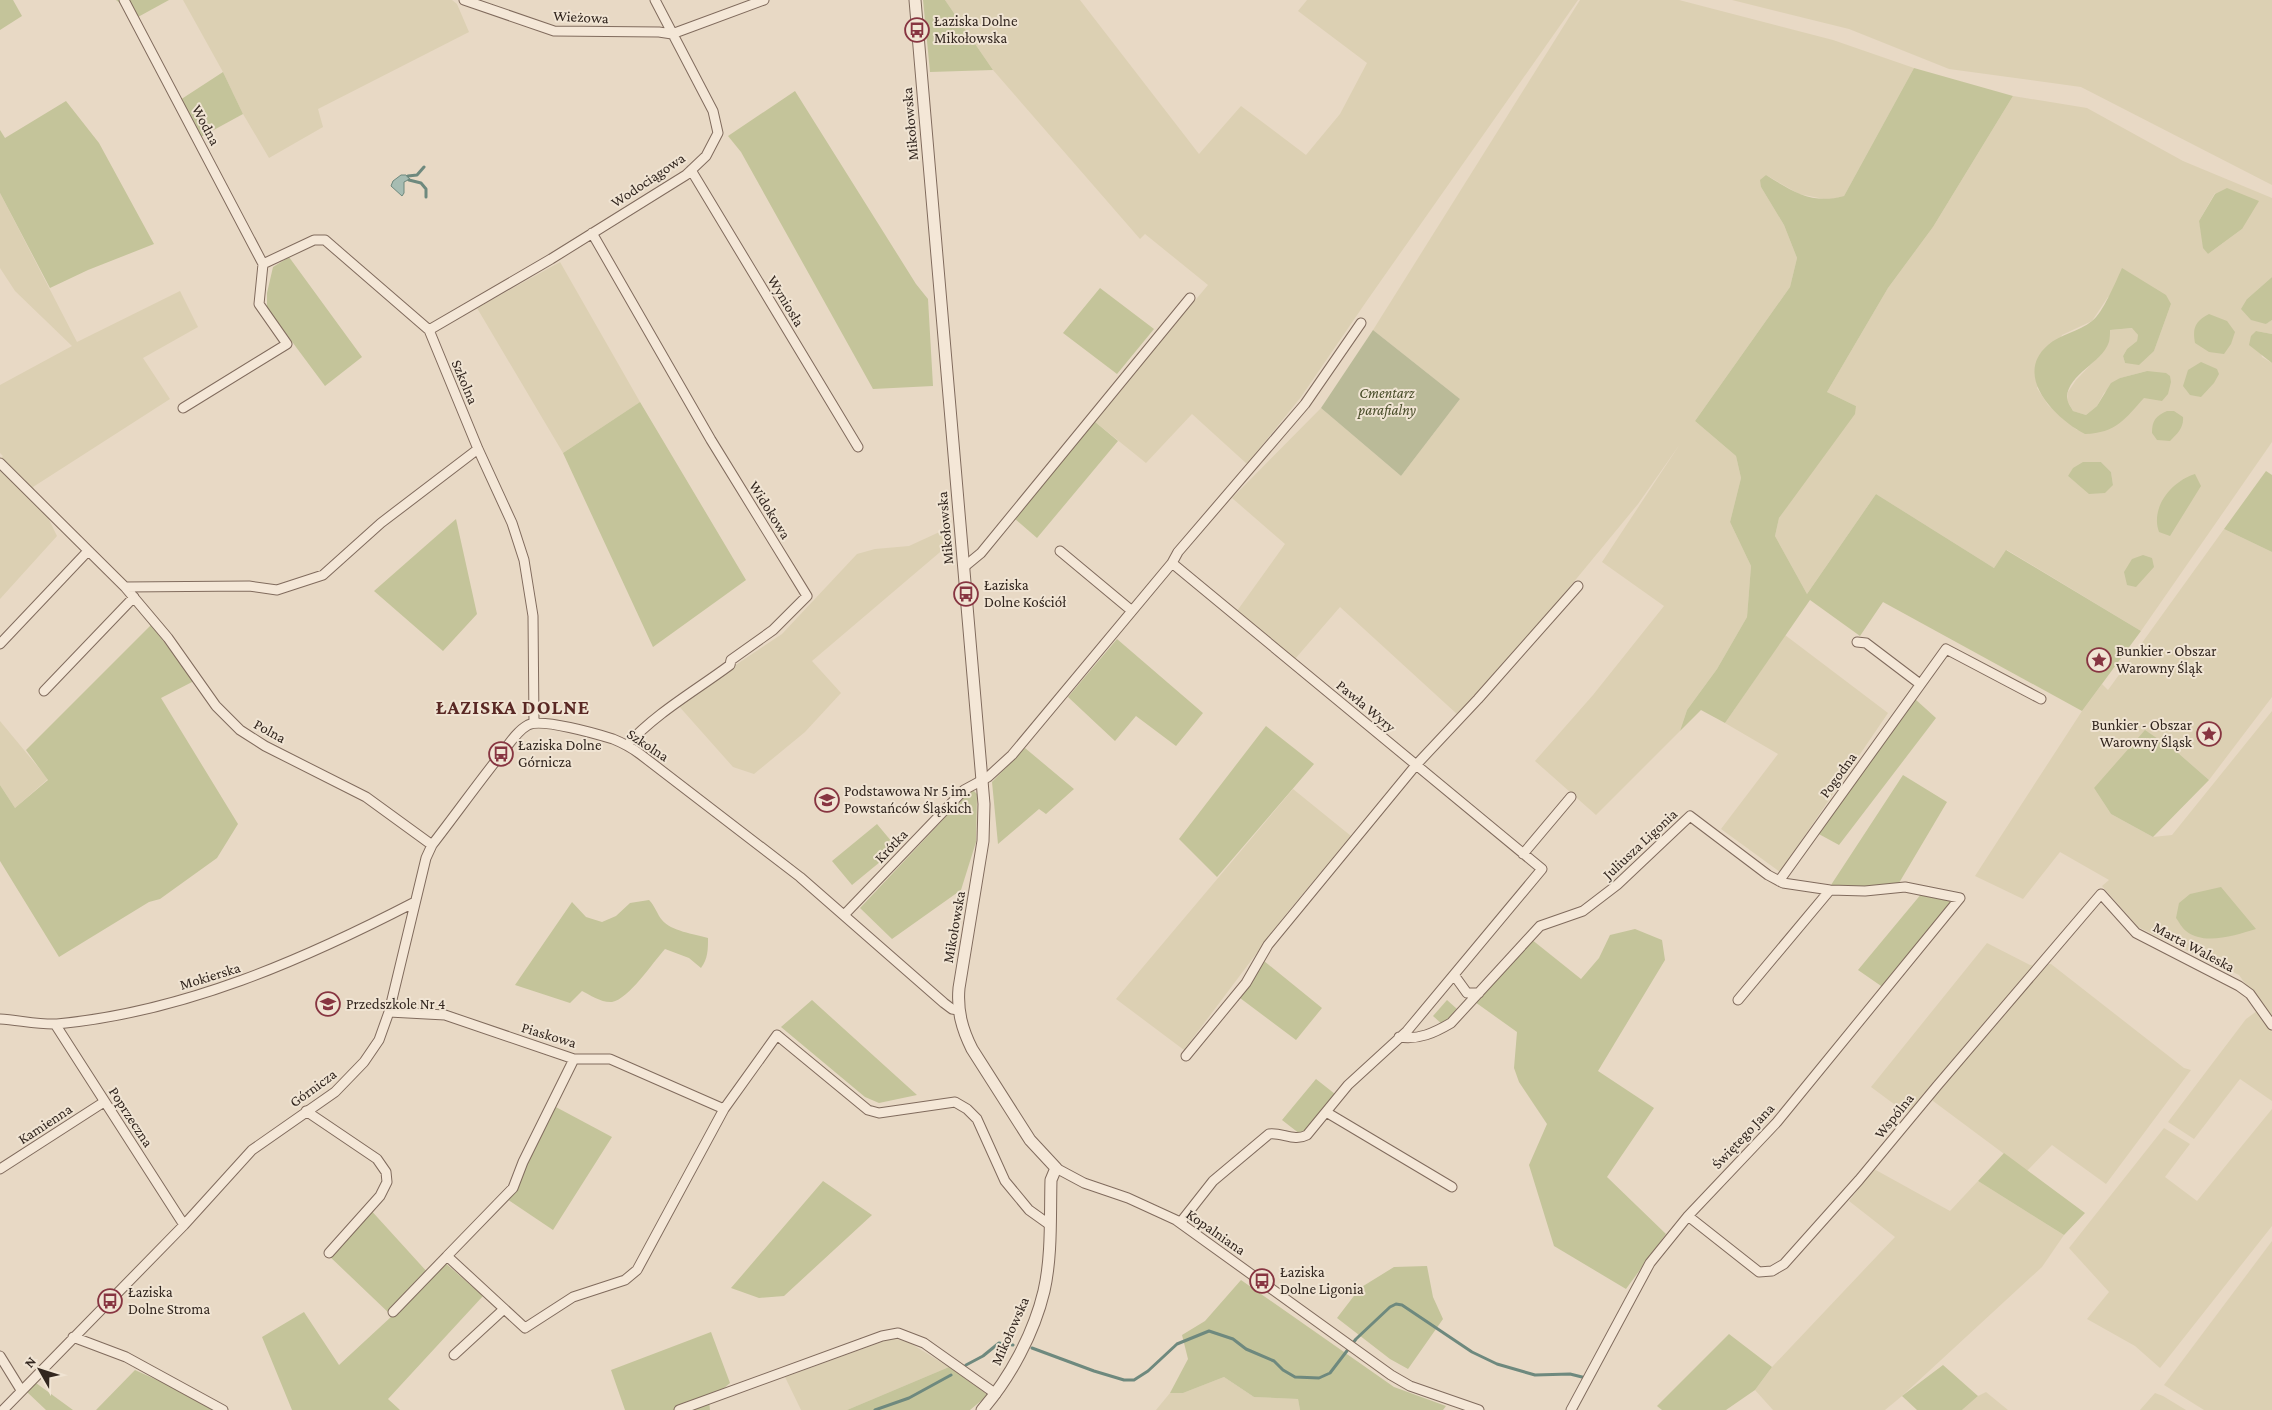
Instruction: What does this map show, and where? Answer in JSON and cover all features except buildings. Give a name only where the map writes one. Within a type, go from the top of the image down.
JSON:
[{"type":"street","name":"Wodna","points":[[124,0],[263,264]]},
{"type":"street","name":"Wieżowa","points":[[464,0],[554,31],[672,34]]},
{"type":"street","name":"Wodociągowa","points":[[429,330],[592,233],[691,170],[706,156],[718,133],[713,111],[655,0]]},
{"type":"street","points":[[672,34],[764,0]]},
{"type":"street","name":"Mikołowska","points":[[915,0],[982,779],[983,842],[959,988],[958,1010],[964,1033],[972,1049],[1037,1150],[1056,1168],[1051,1180],[1050,1225],[1044,1290],[1039,1308],[1024,1342],[996,1394],[982,1410]]},
{"type":"street","name":"Wyniosła","points":[[691,170],[858,447]]},
{"type":"street","name":"Widokowa","points":[[592,233],[711,440],[807,596],[774,630],[731,660],[730,665],[704,685],[676,702],[627,745]]},
{"type":"street","points":[[183,408],[287,344],[259,304],[263,264],[314,240],[325,240],[429,330]]},
{"type":"street","points":[[964,567],[981,552],[1190,298]]},
{"type":"street","name":"Krótka","points":[[844,915],[964,790],[997,770],[1028,738],[1172,563],[1178,552],[1305,404],[1361,323]]},
{"type":"street","name":"Szkolna","points":[[429,330],[478,449],[512,523],[524,560],[533,616],[534,723],[549,724],[604,736],[627,745],[777,858],[944,1003],[952,1009],[958,1010]]},
{"type":"street","points":[[125,587],[249,586],[277,590],[323,575],[381,523],[478,449]]},
{"type":"street","name":"Polna","points":[[0,463],[134,597],[168,638],[216,706],[240,730],[265,746],[366,797],[432,845]]},
{"type":"street","points":[[0,644],[88,551]]},
{"type":"street","points":[[1060,552],[1132,611]]},
{"type":"street","name":"Pawła Wyry","points":[[1172,563],[1542,869],[1454,974]]},
{"type":"street","points":[[1186,1056],[1246,983],[1268,945],[1416,765],[1478,699],[1578,586]]},
{"type":"street","points":[[44,690],[134,597]]},
{"type":"street","points":[[1857,642],[1866,642],[1920,684]]},
{"type":"street","name":"Pogodna","points":[[1779,881],[1946,649],[2041,699]]},
{"type":"street","name":"Górnicza","points":[[3,1410],[184,1225],[260,1142],[335,1092],[364,1062],[378,1040],[389,1012],[421,872],[432,845],[516,735],[534,723]]},
{"type":"street","points":[[1523,854],[1571,797]]},
{"type":"street","name":"Juliusza Ligonia","points":[[1479,993],[1540,926],[1583,910],[1617,886],[1690,816],[1779,881],[1803,887],[1830,890],[1865,891],[1905,887],[1960,898]]},
{"type":"street","points":[[1738,1000],[1830,890]]},
{"type":"street","name":"Marta Waleska","points":[[2101,894],[2136,933],[2239,986],[2250,994],[2272,1025]]},
{"type":"street","name":"Wspólna","points":[[1688,1216],[1759,1272],[1772,1272],[1784,1264],[1859,1180],[1936,1086],[2101,894]]},
{"type":"street","name":"Świętego Jana","points":[[1571,1410],[1650,1263],[1688,1216],[1777,1122],[1960,898]]},
{"type":"street","name":"Mokierska","points":[[0,1019],[55,1024],[117,1014],[204,994],[273,970],[415,902]]},
{"type":"street","points":[[1180,1223],[1213,1181],[1269,1134],[1276,1133],[1298,1138],[1307,1135],[1348,1085],[1399,1037],[1454,974],[1466,993],[1479,993]]},
{"type":"street","points":[[1399,1037],[1412,1039],[1434,1033],[1451,1023],[1479,993]]},
{"type":"street","name":"Piaskowa","points":[[389,1012],[432,1013],[574,1059],[610,1059],[724,1109]]},
{"type":"street","name":"Poprzeczna","points":[[55,1024],[184,1225]]},
{"type":"street","points":[[447,1256],[525,1328],[573,1297],[625,1280],[637,1270],[724,1109],[777,1034],[868,1110],[879,1113],[955,1102],[968,1108],[977,1118],[1005,1181],[1029,1210],[1050,1225]]},
{"type":"street","points":[[393,1312],[513,1188],[523,1162],[574,1059]]},
{"type":"street","name":"Kamienna","points":[[0,1169],[104,1102]]},
{"type":"street","points":[[306,1111],[377,1159],[386,1172],[387,1182],[380,1196],[329,1253]]},
{"type":"street","points":[[1326,1112],[1452,1187]]},
{"type":"street","name":"Kopalniana","points":[[1056,1168],[1084,1183],[1128,1198],[1180,1223],[1362,1355],[1410,1386],[1479,1410]]},
{"type":"street","points":[[454,1355],[504,1309]]},
{"type":"street","points":[[679,1410],[882,1336],[898,1333],[924,1343],[996,1394]]},
{"type":"street","points":[[73,1337],[126,1357],[223,1410]]},
{"type":"street","points":[[0,1356],[21,1390]]},
{"type":"shaded area","points":[[183,0],[452,0],[457,4],[469,32],[318,109],[323,127],[269,158],[243,114],[223,72]]},
{"type":"shaded area","points":[[945,0],[1080,0],[1199,154],[1241,106],[1306,155],[1340,114],[1367,63],[1298,11],[1307,0],[1578,0],[1301,397],[1247,464],[1192,414],[1146,463],[1094,421],[1208,285],[1145,234],[1140,239],[993,70]]},
{"type":"shaded area","points":[[1580,0],[1679,0],[1833,40],[1914,68],[1844,196],[1829,200],[1799,194],[1766,175],[1761,187],[1784,225],[1797,258],[1790,287],[1695,421],[1736,456],[1741,478],[1730,522],[1751,566],[1747,617],[1717,669],[1687,710],[1680,731],[1596,815],[1535,761],[1593,695],[1664,606],[1602,562],[1680,444],[1638,504],[1549,612],[1458,715],[1340,607],[1295,659],[1237,611],[1285,544],[1232,498],[1321,408],[1401,476],[1460,399],[1373,330]]},
{"type":"shaded area","points":[[1732,0],[2272,0],[2272,185],[2081,87],[1949,69],[1849,29]]},
{"type":"shaded area","points":[[2013,96],[2087,108],[2183,161],[2272,198],[2272,277],[2247,299],[2266,324],[2272,320],[2272,334],[2256,331],[2262,357],[2272,363],[2272,442],[2141,631],[2007,550],[1994,568],[1876,494],[1807,594],[1775,536],[1779,518],[1856,406],[1827,392],[1888,288],[1933,227]],"holes":[[[2215,193],[2242,229],[2208,254],[2204,248],[2199,221]],[[2108,297],[2171,304],[2154,351],[2125,363],[2123,356],[2127,349],[2137,341],[2138,335],[2133,328],[2110,330],[2109,342],[2101,354],[2076,380],[2068,392],[2067,400],[2073,411],[2086,415],[2097,406],[2104,393],[2120,378],[2147,371],[2162,400],[2144,397],[2138,404],[2077,430],[2048,405],[2037,388],[2062,335],[2092,321]],[[2101,462],[2111,472],[2113,485],[2079,485],[2068,476]]]},
{"type":"shaded area","points":[[401,175],[406,175],[410,179],[404,182],[404,193],[402,196],[391,186],[393,181]]},
{"type":"shaded area","points":[[0,193],[77,342],[180,291],[198,327],[143,358],[170,399],[33,487],[57,536],[0,599],[0,459],[3,456],[0,453],[0,385],[72,346],[15,291],[0,268]]},
{"type":"shaded area","points":[[560,262],[640,402],[563,453],[477,308]]},
{"type":"shaded area","points":[[946,529],[946,547],[812,661],[841,693],[805,732],[754,774],[733,767],[677,704],[782,634],[857,554],[875,549],[909,546]]},
{"type":"shaded area","points":[[2224,529],[2272,552],[2272,697],[2209,780],[2177,752],[2094,788],[2111,814],[2153,837],[2172,835],[2272,711],[2272,1021],[2239,975],[2138,927],[2102,886],[2109,880],[2060,852],[2023,899],[1975,876],[2082,711],[2102,684],[2108,690]]},
{"type":"shaded area","points":[[1785,635],[1888,713],[1780,872],[1721,829],[1778,754],[1725,723]]},
{"type":"shaded area","points":[[0,721],[48,779],[15,808],[0,785]]},
{"type":"shaded area","points":[[1293,789],[1351,836],[1286,914],[1184,1050],[1116,999]]},
{"type":"shaded area","points":[[1987,943],[2030,965],[2051,964],[2184,1068],[2191,1070],[2106,1184],[2052,1145],[2027,1171],[1925,1095],[1906,1113],[1871,1087]]},
{"type":"shaded area","points":[[2257,1011],[2272,1032],[2272,1101],[2240,1079],[2194,1139],[2168,1122],[2246,1019]]},
{"type":"shaded area","points":[[2272,1109],[2272,1226],[2160,1368],[2135,1346],[2087,1319],[2109,1292],[2069,1248],[2164,1128],[2190,1144],[2165,1177],[2197,1201]]},
{"type":"shaded area","points":[[1874,1169],[1950,1211],[1978,1181],[2064,1235],[2042,1267],[1885,1410],[1773,1410],[1755,1390],[1772,1367],[1895,1237],[1849,1201]]},
{"type":"shaded area","points":[[2272,1241],[2272,1410],[2204,1410],[2164,1385]]},
{"type":"shaded area","points":[[893,1338],[910,1343],[949,1367],[847,1410],[801,1410],[785,1377]]},
{"type":"shaded area","points":[[1224,1377],[1254,1397],[1298,1399],[1300,1410],[1156,1410],[1170,1393],[1183,1393]]},
{"type":"shaded area","points":[[1986,1392],[2008,1410],[1962,1410],[1978,1396]]},
{"type":"shaded area","points":[[2155,1393],[2163,1396],[2186,1410],[2140,1410]]},
{"type":"green space","points":[[0,0],[13,0],[22,16],[0,30]]},
{"type":"green space","points":[[116,0],[169,0],[138,17]]},
{"type":"green space","points":[[923,0],[945,0],[993,70],[930,72]]},
{"type":"green space","points":[[1914,68],[2013,96],[1933,227],[1888,288],[1827,392],[1856,406],[1855,414],[1779,518],[1775,536],[1807,594],[1876,494],[1994,568],[2006,550],[2141,631],[2082,711],[1883,602],[1860,636],[1810,600],[1725,723],[1701,710],[1680,731],[1687,710],[1717,669],[1747,617],[1751,566],[1730,522],[1741,478],[1736,456],[1695,421],[1790,287],[1797,258],[1784,225],[1761,187],[1760,180],[1766,175],[1794,191],[1812,198],[1822,199],[1844,196]]},
{"type":"green space","points":[[223,72],[243,114],[199,138],[180,100]]},
{"type":"green space","points":[[795,91],[916,284],[928,299],[933,386],[873,389],[741,152],[728,136]]},
{"type":"green space","points":[[66,101],[99,143],[154,244],[88,270],[50,288],[0,193],[0,130],[5,138]]},
{"type":"green space","points":[[2227,188],[2259,201],[2242,229],[2208,254],[2203,248],[2199,221],[2215,194]]},
{"type":"green space","points":[[289,257],[362,357],[325,386],[267,308],[267,293],[273,267]]},
{"type":"green space","points":[[2122,268],[2166,295],[2171,304],[2154,351],[2139,365],[2125,363],[2123,356],[2127,349],[2137,341],[2138,335],[2132,328],[2110,330],[2109,342],[2105,349],[2073,382],[2067,397],[2068,403],[2073,411],[2086,415],[2097,406],[2111,383],[2120,378],[2147,371],[2166,373],[2170,376],[2171,382],[2168,394],[2162,401],[2144,398],[2125,418],[2112,428],[2085,434],[2062,418],[2042,396],[2036,383],[2035,370],[2038,357],[2048,345],[2058,338],[2087,325],[2096,317],[2109,296]]},
{"type":"green space","points":[[2272,277],[2272,320],[2266,324],[2251,320],[2241,309],[2247,299]]},
{"type":"green space","points":[[1100,288],[1154,329],[1117,374],[1063,333]]},
{"type":"green space","points":[[2209,314],[2227,321],[2235,332],[2231,344],[2224,354],[2209,352],[2195,343],[2194,333],[2196,325]]},
{"type":"green space","name":"Cmentarz parafialny","points":[[1373,330],[1460,399],[1401,476],[1321,408]]},
{"type":"green space","points":[[2256,331],[2272,334],[2272,363],[2249,345],[2251,336]]},
{"type":"green space","points":[[2201,362],[2217,369],[2219,374],[2214,383],[2201,397],[2190,395],[2183,386],[2188,370]]},
{"type":"green space","points":[[640,402],[746,580],[653,647],[563,453]]},
{"type":"green space","points":[[2167,411],[2174,411],[2183,417],[2180,430],[2170,441],[2157,440],[2152,433],[2154,422],[2157,417]]},
{"type":"green space","points":[[1094,421],[1118,441],[1037,538],[1015,519]]},
{"type":"green space","points":[[2083,462],[2101,462],[2111,472],[2113,485],[2105,493],[2089,494],[2068,476],[2073,468]]},
{"type":"green space","points":[[2266,471],[2272,475],[2272,552],[2224,529]]},
{"type":"green space","points":[[2195,474],[2201,486],[2170,536],[2159,532],[2157,523],[2158,513],[2165,496],[2178,482]]},
{"type":"green space","points":[[456,519],[477,614],[443,651],[374,591]]},
{"type":"green space","points":[[2143,555],[2152,558],[2154,567],[2136,587],[2127,585],[2124,572],[2132,559]]},
{"type":"green space","points":[[151,625],[194,681],[161,698],[238,824],[217,858],[160,899],[149,902],[59,957],[0,861],[0,785],[15,808],[48,780],[26,750]]},
{"type":"green space","points":[[1117,639],[1203,713],[1176,746],[1136,716],[1115,741],[1068,697]]},
{"type":"green space","points":[[1915,699],[1936,718],[1839,845],[1817,833]]},
{"type":"green space","points":[[1266,726],[1314,764],[1217,877],[1179,839]]},
{"type":"green space","points":[[2145,730],[2177,752],[2209,780],[2153,837],[2111,814],[2094,788]]},
{"type":"green space","points":[[1025,748],[1074,789],[1046,814],[1039,809],[998,844],[992,782]]},
{"type":"green space","points":[[1903,775],[1947,802],[1899,883],[1866,888],[1831,885]]},
{"type":"green space","points":[[972,789],[977,794],[976,842],[961,890],[892,939],[860,908]]},
{"type":"green space","points":[[877,824],[897,848],[852,885],[832,861]]},
{"type":"green space","points":[[2221,887],[2256,929],[2211,939],[2202,938],[2186,931],[2176,918],[2179,903],[2190,894]]},
{"type":"green space","points":[[1922,893],[1953,899],[1884,988],[1858,970]]},
{"type":"green space","points":[[649,900],[666,924],[683,932],[708,938],[708,950],[701,968],[689,958],[665,949],[626,994],[612,1002],[600,1000],[582,991],[570,1003],[515,985],[572,902],[586,917],[602,922],[616,916],[630,903]]},
{"type":"green space","points":[[1635,929],[1662,940],[1665,960],[1598,1071],[1654,1108],[1607,1177],[1666,1234],[1626,1289],[1554,1246],[1529,1165],[1547,1124],[1519,1082],[1514,1068],[1517,1032],[1475,1002],[1531,939],[1581,979],[1599,958],[1610,935]]},
{"type":"green space","points":[[1264,961],[1322,1008],[1296,1040],[1240,998]]},
{"type":"green space","points":[[812,1000],[917,1095],[879,1103],[865,1097],[781,1027]]},
{"type":"green space","points":[[1447,1000],[1457,1009],[1443,1025],[1433,1016]]},
{"type":"green space","points":[[1316,1079],[1335,1094],[1307,1131],[1300,1134],[1282,1120]]},
{"type":"green space","points":[[554,1106],[612,1137],[553,1230],[507,1199]]},
{"type":"green space","points":[[2004,1153],[2085,1213],[2064,1235],[1978,1181]]},
{"type":"green space","points":[[823,1181],[872,1215],[784,1296],[759,1298],[731,1288]]},
{"type":"green space","points":[[368,1207],[429,1274],[443,1261],[483,1296],[388,1399],[400,1410],[292,1410],[262,1337],[304,1312],[339,1365],[392,1316],[326,1253]]},
{"type":"green space","points":[[1427,1266],[1433,1297],[1443,1319],[1408,1369],[1390,1359],[1337,1318],[1360,1288],[1394,1267]]},
{"type":"green space","points":[[1241,1280],[1394,1387],[1446,1406],[1443,1410],[1300,1410],[1298,1399],[1254,1397],[1224,1377],[1183,1393],[1170,1393],[1188,1359],[1182,1335],[1205,1321]]},
{"type":"green space","points":[[711,1332],[730,1383],[709,1401],[710,1410],[625,1410],[611,1370]]},
{"type":"green space","points":[[1729,1334],[1772,1367],[1755,1390],[1726,1410],[1662,1410],[1657,1406]]},
{"type":"green space","points":[[1943,1365],[1978,1396],[1962,1410],[1917,1410],[1902,1396]]},
{"type":"green space","points":[[949,1367],[988,1395],[970,1410],[847,1410]]},
{"type":"green space","points":[[135,1370],[186,1393],[212,1410],[96,1410]]},
{"type":"green space","points":[[36,1383],[73,1410],[46,1410],[27,1392]]},
{"type":"waterway","points":[[408,176],[417,175],[424,167]]},
{"type":"waterway","points":[[409,180],[421,183],[426,189],[426,197]]},
{"type":"waterway","points":[[1032,1348],[1094,1371],[1124,1380],[1134,1380],[1148,1371],[1177,1344],[1209,1331],[1233,1339],[1246,1349],[1274,1361],[1283,1370],[1295,1377],[1319,1378],[1330,1373],[1356,1339],[1390,1307],[1396,1304],[1402,1305],[1472,1352],[1497,1364],[1535,1375],[1570,1374],[1586,1378]]},
{"type":"waterway","points":[[966,1365],[983,1356],[999,1343],[1013,1345]]},
{"type":"waterway","points":[[875,1410],[909,1398],[951,1375]]},
{"type":"place","name":"Łaziska Dolne Mikołowska","points":[[917,30]]},
{"type":"place","name":"Łaziska Dolne Kościół","points":[[966,594]]},
{"type":"place","name":"Bunkier - Obszar Warowny Śląk","points":[[2099,660]]},
{"type":"place","name":"Bunkier - Obszar Warowny Śląsk","points":[[2209,734]]},
{"type":"place","name":"Łaziska Dolne Górnicza","points":[[501,754]]},
{"type":"place","name":"Podstawowa Nr 5 im. Powstańców Śląskich","points":[[827,800]]},
{"type":"place","name":"Przedszkole Nr 4","points":[[328,1004]]},
{"type":"place","name":"Łaziska Dolne Ligonia","points":[[1262,1281]]},
{"type":"place","name":"Łaziska Dolne Stroma","points":[[110,1301]]},
{"type":"district","name":"ŁAZISKA DOLNE","points":[[513,707]]}]
